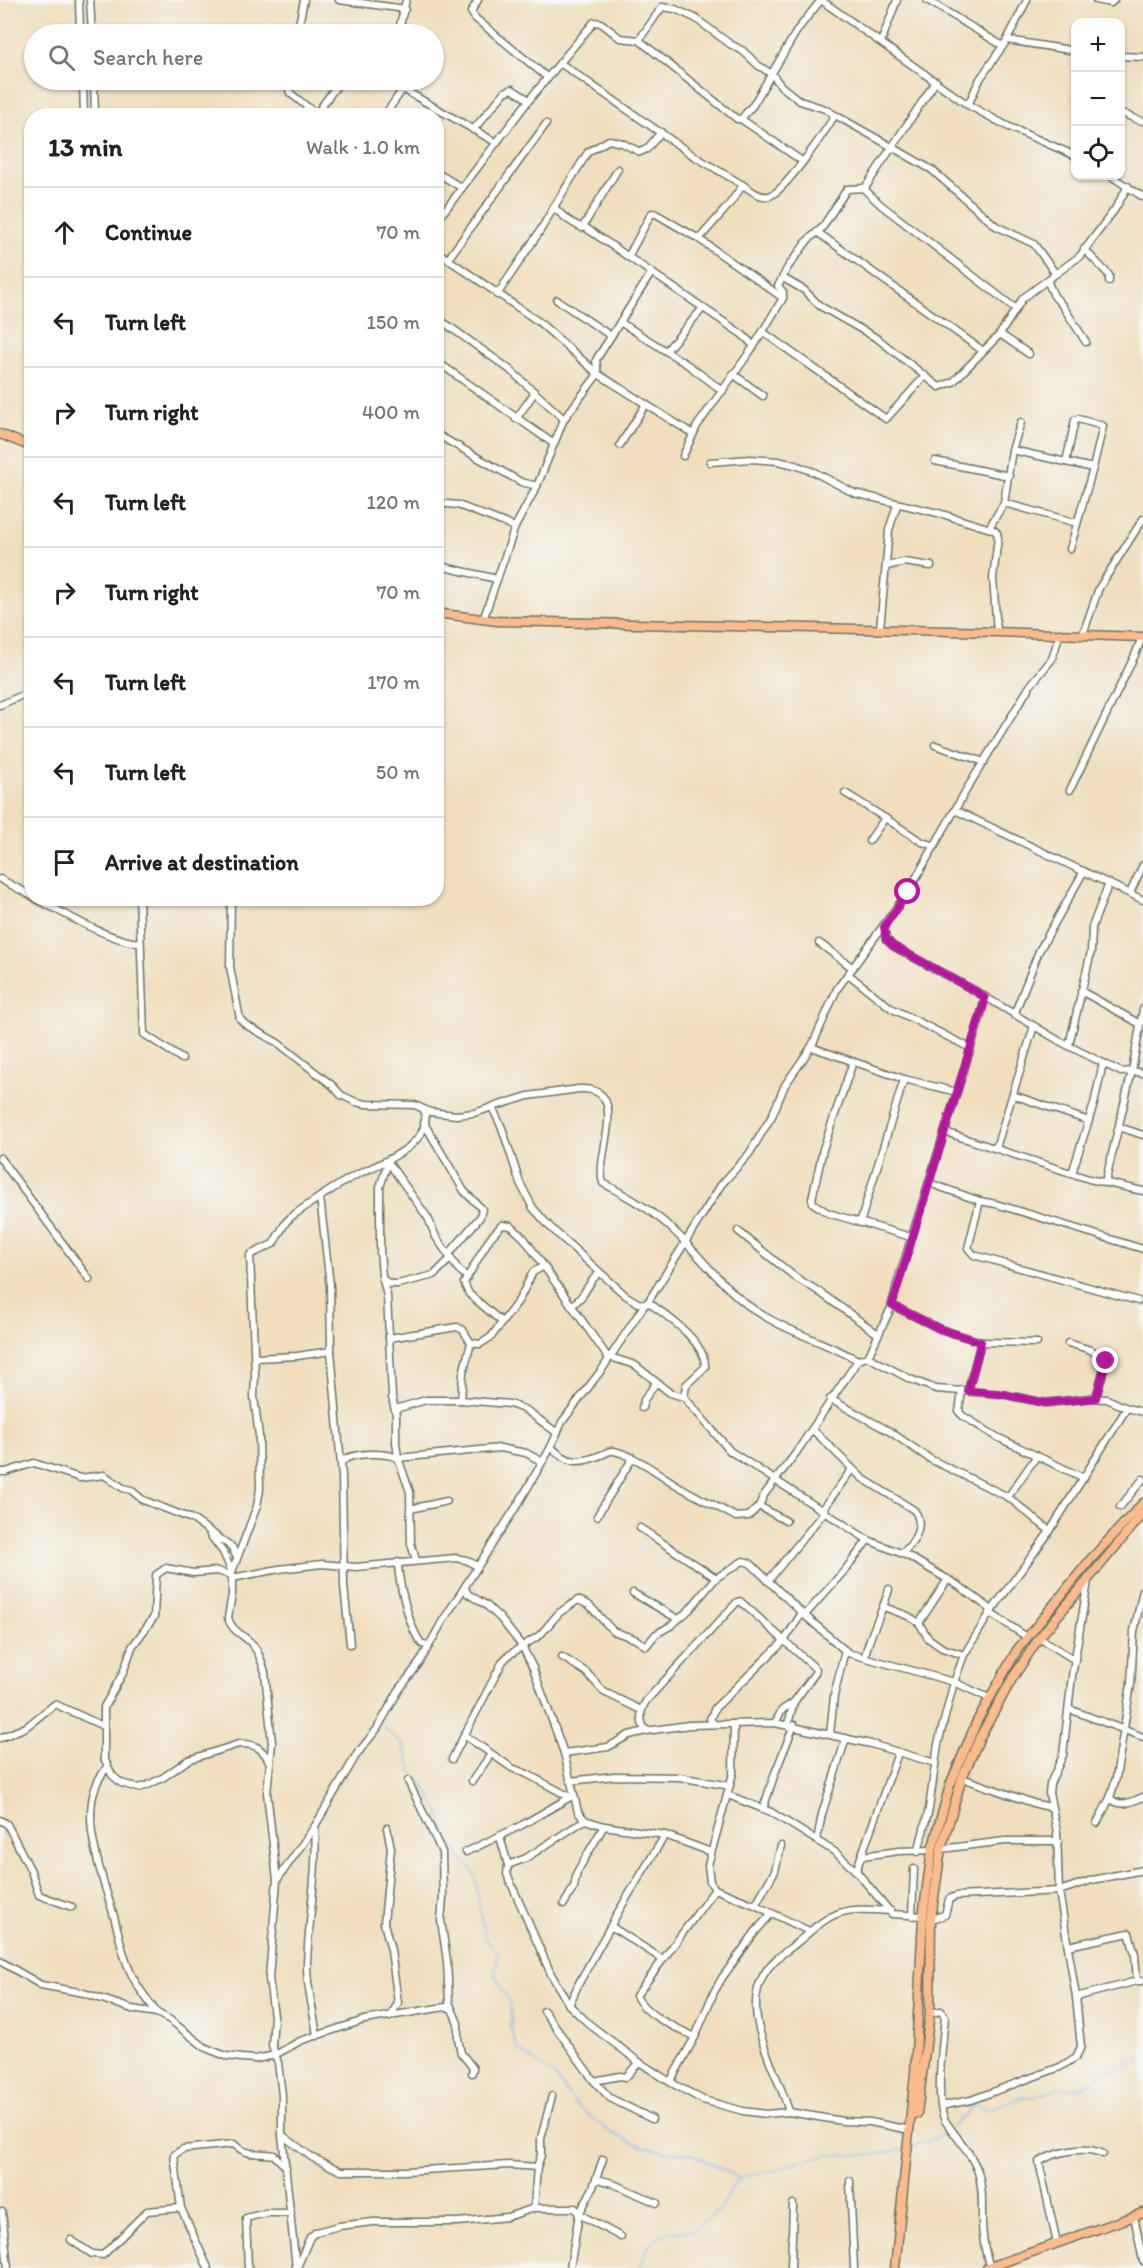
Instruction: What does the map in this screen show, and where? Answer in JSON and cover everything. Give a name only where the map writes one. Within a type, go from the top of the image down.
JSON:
[{"type":"main road","points":[[0,434],[24,444]]},
{"type":"main road","points":[[444,615],[483,620],[1060,633],[1142,637]]},
{"type":"main road","points":[[896,2266],[909,2155],[927,1917],[950,1785],[989,1698],[1027,1637],[1091,1559],[1143,1503]]},
{"type":"main road","points":[[937,1850],[962,1778],[980,1737],[1012,1678],[1039,1638],[1143,1514]]},
{"type":"main road","points":[[911,2131],[930,2013],[927,1917]]},
{"type":"main road","points":[[989,2268],[1143,2213]]},
{"type":"street","points":[[79,0],[80,24]]},
{"type":"street","points":[[90,0],[91,24]]},
{"type":"street","points":[[300,24],[304,0]]},
{"type":"street","points":[[339,0],[405,9]]},
{"type":"street","points":[[401,24],[406,0]]},
{"type":"street","points":[[478,0],[471,12],[475,18],[548,78]]},
{"type":"street","points":[[741,119],[753,105],[798,29],[821,0],[969,105],[1016,130],[1071,154]]},
{"type":"street","points":[[881,42],[897,0]]},
{"type":"street","points":[[927,0],[1005,43],[1071,50]]},
{"type":"street","points":[[969,105],[980,79],[1005,43],[1027,0]]},
{"type":"street","points":[[1096,0],[1111,3],[1114,0]]},
{"type":"street","points":[[639,40],[662,7],[666,6],[695,18],[743,51],[759,66],[772,74],[781,86],[800,101],[825,109],[932,170],[996,226],[1034,244],[1055,273]]},
{"type":"street","points":[[444,212],[529,100],[594,22],[601,23],[621,38],[639,40],[708,97],[802,161]]},
{"type":"street","points":[[1125,56],[1143,57]]},
{"type":"street","points":[[560,63],[694,156],[758,194],[770,196],[784,183],[835,115]]},
{"type":"street","points":[[683,456],[693,434],[754,346],[783,298],[783,292],[778,286],[788,267],[822,228],[848,189],[866,186],[936,81]]},
{"type":"street","points":[[473,130],[505,92],[512,89],[529,100]]},
{"type":"street","points":[[83,90],[84,108]]},
{"type":"street","points":[[94,90],[95,108]]},
{"type":"street","points":[[289,90],[309,108]]},
{"type":"street","points":[[323,108],[334,90]]},
{"type":"street","points":[[390,108],[402,90]]},
{"type":"street","points":[[405,90],[435,108]]},
{"type":"street","points":[[444,113],[497,143]]},
{"type":"street","points":[[1125,114],[1143,120]]},
{"type":"street","points":[[448,259],[546,124]]},
{"type":"street","points":[[497,294],[540,231],[588,152],[609,140],[622,143],[640,152],[647,149],[661,132]]},
{"type":"street","points":[[582,228],[618,169]]},
{"type":"street","points":[[444,177],[462,188]]},
{"type":"street","points":[[1118,180],[1143,197]]},
{"type":"street","points":[[699,239],[743,185]]},
{"type":"street","points":[[783,278],[799,286],[820,306],[878,339],[939,387],[946,386],[953,382],[1000,334],[1023,298],[1080,256],[1115,209],[1128,186]]},
{"type":"street","points":[[863,188],[881,205],[1016,309]]},
{"type":"street","points":[[554,207],[743,335],[754,346]]},
{"type":"street","points":[[628,256],[652,213],[699,239],[783,298]]},
{"type":"street","points":[[817,232],[983,351]]},
{"type":"street","points":[[1084,249],[1109,275],[1109,281]]},
{"type":"street","points":[[444,256],[555,334],[598,374],[693,434]]},
{"type":"street","points":[[483,620],[515,527],[537,486],[564,419],[598,374],[596,360],[652,272]]},
{"type":"street","points":[[1047,280],[1054,297],[1062,305],[1086,342]]},
{"type":"street","points":[[557,300],[611,336]]},
{"type":"street","points":[[666,351],[703,308]]},
{"type":"street","points":[[620,322],[723,391]]},
{"type":"street","points":[[444,323],[509,369],[564,419]]},
{"type":"street","points":[[763,332],[886,418],[925,376]]},
{"type":"street","points":[[1000,334],[1029,354]]},
{"type":"street","points":[[444,367],[554,444]]},
{"type":"street","points":[[733,374],[764,396]]},
{"type":"street","points":[[516,419],[535,392]]},
{"type":"street","points":[[620,445],[646,404]]},
{"type":"street","points":[[1066,462],[1074,423],[1078,419],[1102,426],[1093,468],[1070,549]]},
{"type":"street","points":[[988,528],[1004,503],[1012,450],[1021,422]]},
{"type":"street","points":[[444,439],[520,482],[537,486]]},
{"type":"street","points":[[1012,450],[1093,468]]},
{"type":"street","points":[[710,462],[751,459],[778,461],[813,472],[854,493],[942,514],[996,531],[998,535],[993,578],[997,632]]},
{"type":"street","points":[[935,461],[1009,476]]},
{"type":"street","points":[[1004,503],[1077,523]]},
{"type":"street","points":[[444,504],[458,505],[515,527]]},
{"type":"street","points":[[880,629],[889,530],[897,505]]},
{"type":"street","points":[[1083,634],[1099,588],[1143,519]]},
{"type":"street","points":[[887,566],[904,562],[932,566]]},
{"type":"street","points":[[444,567],[497,579]]},
{"type":"street","points":[[277,1880],[315,1826],[357,1754],[377,1729],[399,1690],[412,1675],[429,1645],[465,1592],[477,1566],[520,1501],[551,1447],[556,1432],[647,1303],[724,1180],[749,1154],[772,1116],[785,1085],[811,1047],[833,996],[908,892],[1030,686],[1052,659],[1060,633]]},
{"type":"street","points":[[1071,790],[1142,637]]},
{"type":"street","points":[[0,705],[24,694]]},
{"type":"street","points":[[935,745],[984,762]]},
{"type":"street","points":[[845,793],[922,842],[935,846]]},
{"type":"street","points":[[955,810],[1143,900]]},
{"type":"street","points":[[869,841],[885,818]]},
{"type":"street","points":[[1130,893],[1143,865]]},
{"type":"street","points":[[1014,1015],[1039,951],[1084,871]]},
{"type":"street","points":[[0,879],[24,892]]},
{"type":"street","points":[[1069,1045],[1091,952],[1092,927],[1109,883]]},
{"type":"street","points":[[51,906],[108,935],[125,942],[140,943]]},
{"type":"street","points":[[139,906],[144,1034],[182,1059]]},
{"type":"street","points":[[231,906],[230,967],[240,1019],[278,1043],[333,1086],[341,1095],[366,1104],[415,1105],[427,1113],[465,1114],[528,1096],[579,1089],[595,1092],[606,1104],[610,1118],[602,1164],[603,1183],[631,1197],[672,1229],[747,1305],[783,1325],[858,1360]]},
{"type":"street","points":[[884,927],[886,939],[893,946],[1014,1015],[1121,1072],[1143,1073]]},
{"type":"street","points":[[819,943],[891,1008],[970,1048]]},
{"type":"street","points":[[1081,991],[1140,1024]]},
{"type":"street","points":[[868,1357],[892,1305],[985,998]]},
{"type":"street","points":[[1105,1183],[1132,1071],[1143,1012]]},
{"type":"street","points":[[996,1148],[1034,1026]]},
{"type":"street","points":[[811,1047],[904,1079],[957,1092]]},
{"type":"street","points":[[853,1062],[823,1149],[812,1199],[814,1205],[820,1209],[911,1237]]},
{"type":"street","points":[[1072,1173],[1089,1121],[1103,1063]]},
{"type":"street","points":[[860,1223],[904,1079]]},
{"type":"street","points":[[1012,1095],[1089,1121]]},
{"type":"street","points":[[492,1107],[502,1128],[517,1175],[533,1208],[600,1273],[633,1300],[647,1303],[676,1322],[695,1344],[704,1360],[705,1367],[686,1385],[684,1396]]},
{"type":"street","points":[[296,2268],[282,2135],[282,2095],[272,2045],[274,2016],[269,1978],[277,1880],[267,1793],[272,1743],[265,1672],[252,1644],[237,1634],[228,1621],[236,1556],[257,1506],[260,1489],[259,1436],[254,1397],[255,1358],[250,1256],[273,1244],[285,1222],[292,1215],[355,1176],[388,1162],[415,1140],[427,1113]]},
{"type":"street","points":[[387,1284],[434,1275],[480,1217],[482,1209],[464,1191],[424,1123]]},
{"type":"street","points":[[1119,1126],[1143,1134]]},
{"type":"street","points":[[945,1132],[979,1145],[996,1148],[1105,1183],[1143,1191]]},
{"type":"street","points":[[0,1158],[89,1279]]},
{"type":"street","points":[[388,1162],[428,1218],[436,1237],[467,1277]]},
{"type":"street","points":[[388,1162],[380,1187],[380,1251],[387,1284],[392,1397],[399,1455],[410,1492],[411,1544],[416,1560]]},
{"type":"street","points":[[929,1183],[980,1201],[1143,1249]]},
{"type":"street","points":[[320,1197],[330,1286],[331,1352],[341,1462],[346,1617],[350,1644]]},
{"type":"street","points":[[980,1201],[968,1248],[974,1255],[1138,1301]]},
{"type":"street","points":[[502,1322],[469,1294],[464,1283],[490,1238],[502,1225],[511,1226],[524,1238],[599,1347],[610,1358],[635,1365],[670,1393],[684,1396],[730,1451],[868,1540],[905,1553],[948,1579],[975,1596],[991,1612],[1027,1637]]},
{"type":"street","points":[[738,1231],[795,1277],[878,1334]]},
{"type":"street","points":[[471,1343],[484,1343],[491,1337],[519,1300],[533,1272],[544,1266]]},
{"type":"street","points":[[571,1306],[583,1297],[593,1279],[600,1273]]},
{"type":"street","points":[[892,1305],[940,1329],[981,1342],[1038,1343]]},
{"type":"street","points":[[389,1338],[457,1327],[463,1330],[471,1343],[463,1373],[460,1400]]},
{"type":"street","points":[[981,1342],[959,1412],[997,1437],[1084,1478]]},
{"type":"street","points":[[1068,1343],[1091,1350],[1106,1361],[1096,1398]]},
{"type":"street","points":[[255,1358],[331,1352]]},
{"type":"street","points":[[551,1447],[561,1457],[575,1461],[592,1458],[610,1450],[632,1459],[736,1517],[749,1516],[759,1506],[764,1495],[858,1360],[868,1357],[924,1384],[951,1391],[965,1390],[1045,1403],[1096,1398],[1113,1401],[1143,1412]]},
{"type":"street","points":[[642,1408],[644,1400],[656,1383]]},
{"type":"street","points":[[830,1399],[889,1431],[930,1460],[1008,1497],[1050,1531]]},
{"type":"street","points":[[395,1408],[419,1401],[460,1400],[518,1406],[556,1432]]},
{"type":"street","points":[[918,1852],[929,1809],[938,1744],[954,1682],[964,1655],[991,1612],[1050,1531],[1127,1408]]},
{"type":"street","points":[[812,1429],[862,1478],[914,1510],[919,1528],[905,1553]]},
{"type":"street","points":[[341,1462],[346,1457],[364,1455],[500,1448],[526,1454],[541,1461]]},
{"type":"street","points":[[1008,1497],[1036,1457]]},
{"type":"street","points":[[597,1516],[632,1459]]},
{"type":"street","points":[[0,1472],[34,1463],[80,1478],[104,1475],[144,1500],[192,1519],[232,1547],[236,1556]]},
{"type":"street","points":[[768,1581],[824,1510],[852,1469]]},
{"type":"street","points":[[1120,1507],[1143,1479]]},
{"type":"street","points":[[410,1509],[447,1501]]},
{"type":"street","points":[[759,1506],[786,1521]]},
{"type":"street","points":[[640,1528],[716,1578]]},
{"type":"street","points":[[208,1532],[223,1552],[232,1575]]},
{"type":"street","points":[[714,1724],[710,1719],[711,1716],[722,1701],[784,1641],[868,1540]]},
{"type":"street","points":[[232,1547],[242,1543]]},
{"type":"street","points":[[269,1761],[260,1748],[239,1744],[188,1760],[164,1778],[138,1788],[121,1783],[108,1767],[104,1758],[103,1726],[107,1700],[123,1673],[132,1647],[154,1617],[156,1575],[166,1568],[193,1573],[217,1571],[232,1575],[322,1564],[356,1567],[456,1558],[477,1566]]},
{"type":"street","points":[[452,1759],[503,1661],[540,1635],[559,1613],[578,1600],[588,1605],[613,1631],[635,1639],[644,1646],[656,1634],[678,1619],[716,1578],[743,1561],[750,1563],[848,1653],[954,1682],[989,1698]]},
{"type":"street","points":[[398,1563],[399,1585],[416,1636],[422,1644],[429,1645]]},
{"type":"street","points":[[941,2106],[971,2100],[1071,2061],[1081,2047],[1077,1997],[1059,1891],[1058,1841],[1049,1792],[1050,1784],[1063,1755],[1088,1578]]},
{"type":"street","points":[[919,1623],[948,1579]]},
{"type":"street","points":[[865,1656],[889,1589]]},
{"type":"street","points":[[1096,1823],[1110,1798],[1119,1759],[1122,1728],[1131,1684],[1134,1631],[1143,1590]]},
{"type":"street","points":[[465,1592],[486,1605],[500,1618],[522,1646],[564,1753],[572,1796],[578,1812],[585,1820],[603,1826],[665,1835],[711,1852]]},
{"type":"street","points":[[633,1593],[678,1619]]},
{"type":"street","points":[[646,1731],[641,1725],[641,1710],[655,1689],[737,1602],[742,1601],[816,1669],[794,1702],[782,1710],[775,1723]]},
{"type":"street","points":[[884,1607],[919,1623],[928,1638],[942,1648],[964,1655]]},
{"type":"street","points":[[1039,1638],[1075,1660]]},
{"type":"street","points":[[831,1734],[834,1696],[845,1650]]},
{"type":"street","points":[[562,1657],[586,1672],[604,1692],[641,1710]]},
{"type":"street","points":[[764,1809],[791,1725],[794,1702]]},
{"type":"street","points":[[0,1738],[26,1727],[55,1704],[68,1712],[81,1714],[103,1726]]},
{"type":"street","points":[[1069,1708],[1143,1737]]},
{"type":"street","points":[[564,1753],[608,1747],[629,1735],[646,1731],[714,1724],[775,1723],[831,1734],[936,1763]]},
{"type":"street","points":[[734,1724],[733,1773],[711,1852],[708,1873],[710,1882],[715,1890],[754,1905],[809,1931]]},
{"type":"street","points":[[464,1735],[512,1768],[572,1796]]},
{"type":"street","points":[[817,1840],[822,1814],[846,1738]]},
{"type":"street","points":[[856,1870],[898,1753]]},
{"type":"street","points":[[472,1781],[491,1754]]},
{"type":"street","points":[[108,1767],[95,1791],[91,1821],[93,1848],[122,1953],[136,1983],[157,2013]]},
{"type":"street","points":[[570,1781],[615,1776],[679,1777],[730,1786]]},
{"type":"street","points":[[962,1778],[1051,1807]]},
{"type":"street","points":[[408,1781],[442,1852],[441,1920],[447,1961],[449,2006],[454,2010],[458,2023],[461,2053],[473,2068],[472,2073]]},
{"type":"street","points":[[466,1852],[500,1837],[572,1796]]},
{"type":"street","points":[[728,1796],[764,1809],[835,1852],[856,1870],[892,1914],[927,1917],[945,1915],[949,1899],[956,1896],[1059,1891],[1092,1880],[1143,1870]]},
{"type":"street","points":[[1110,1798],[1113,1802],[1122,1804],[1143,1797]]},
{"type":"street","points":[[0,1820],[7,1824],[31,1871],[39,1895],[72,1907]]},
{"type":"street","points":[[508,1865],[526,1858],[585,1820]]},
{"type":"street","points":[[315,1826],[307,1969],[317,2036]]},
{"type":"street","points":[[564,1904],[574,1887],[577,1872],[603,1826]]},
{"type":"street","points":[[387,1828],[391,1848],[384,1923],[391,1950],[398,2003],[390,2017]]},
{"type":"street","points":[[569,2005],[620,1909],[665,1835]]},
{"type":"street","points":[[500,1837],[508,1865],[507,1874],[520,1906],[551,1974],[569,2005],[589,2024],[639,2062],[703,2100],[719,2105],[766,2114],[789,2112],[842,2121],[870,2122],[911,2131]]},
{"type":"street","points":[[862,1856],[899,1851],[937,1850],[1005,1840],[1058,1841]]},
{"type":"street","points":[[754,1905],[775,1871],[781,1846]]},
{"type":"street","points":[[912,1916],[914,1869]]},
{"type":"street","points":[[695,2037],[664,2022],[637,1998],[637,1993],[715,1890]]},
{"type":"street","points":[[789,2112],[782,2088],[759,2033],[758,1991],[762,1976],[773,1962],[809,1931],[841,1911],[855,1909],[891,1911]]},
{"type":"street","points":[[670,2082],[695,2037],[700,2021],[722,1978],[771,1914]]},
{"type":"street","points":[[612,1927],[662,1959]]},
{"type":"street","points":[[1068,1946],[1129,1932],[1140,1981],[1077,1997]]},
{"type":"street","points":[[0,1961],[41,1985],[84,1992],[132,2009],[157,2013],[170,2020],[206,2048],[226,2056],[255,2059],[275,2055],[292,2045],[364,2020],[449,2006]]},
{"type":"street","points":[[544,2011],[594,2081],[616,2103],[652,2119]]},
{"type":"street","points":[[930,2013],[940,2011],[945,2017],[940,2073],[941,2106],[945,2121],[973,2158],[978,2173],[983,2197],[983,2235],[989,2268]]},
{"type":"street","points":[[594,2081],[626,2077],[639,2062]]},
{"type":"street","points":[[534,2208],[542,2130],[552,2096]]},
{"type":"street","points":[[282,2135],[313,2158],[341,2171],[386,2172],[509,2165],[537,2166]]},
{"type":"street","points":[[208,2268],[181,2208],[174,2155],[183,2149],[234,2144],[241,2151],[255,2155],[274,2155],[286,2168]]},
{"type":"street","points":[[1057,2243],[1039,2162],[1068,2151],[1089,2149],[1103,2154]]},
{"type":"street","points":[[570,2268],[579,2214],[597,2179],[603,2159]]},
{"type":"street","points":[[597,2179],[657,2203]]},
{"type":"street","points":[[850,2181],[854,2268]]},
{"type":"street","points":[[791,2268],[793,2204]]},
{"type":"street","points":[[296,2268],[310,2237],[316,2232],[373,2222],[458,2222],[507,2217],[534,2208],[568,2207],[575,2208],[579,2214],[621,2237]]},
{"type":"street","points":[[71,2240],[92,2254],[100,2256],[122,2234],[138,2223],[147,2211],[181,2208]]},
{"type":"street","points":[[3,2212],[2,2237],[8,2268]]},
{"type":"street","points":[[248,2268],[246,2218],[266,2213],[291,2213]]},
{"type":"street","points":[[1134,2216],[1143,2261]]},
{"type":"waterway","points":[[383,1727],[403,1745],[413,1774],[422,1782],[440,1814],[445,1836],[456,1847],[460,1859],[470,1866],[475,1876],[485,1939],[498,1952],[495,1975],[509,2003],[512,2019],[510,2025],[518,2050],[553,2074],[577,2106],[611,2133],[642,2146],[693,2154],[739,2178]]},
{"type":"waterway","points":[[952,2127],[974,2105],[990,2109],[1018,2098],[1033,2097],[1061,2088],[1081,2088],[1094,2081],[1098,2074],[1143,2059]]},
{"type":"waterway","points":[[911,2147],[937,2138],[948,2130]]},
{"type":"waterway","points":[[640,2268],[648,2247],[657,2237],[669,2232],[692,2231],[721,2209],[739,2178],[777,2170],[797,2162],[827,2155],[874,2155],[904,2149]]},
{"type":"route","points":[[908,892],[884,927],[886,939],[893,946],[985,998],[892,1305],[940,1329],[981,1342],[968,1391],[1002,1394],[1045,1403],[1096,1398],[1107,1365],[1106,1361]]}]
